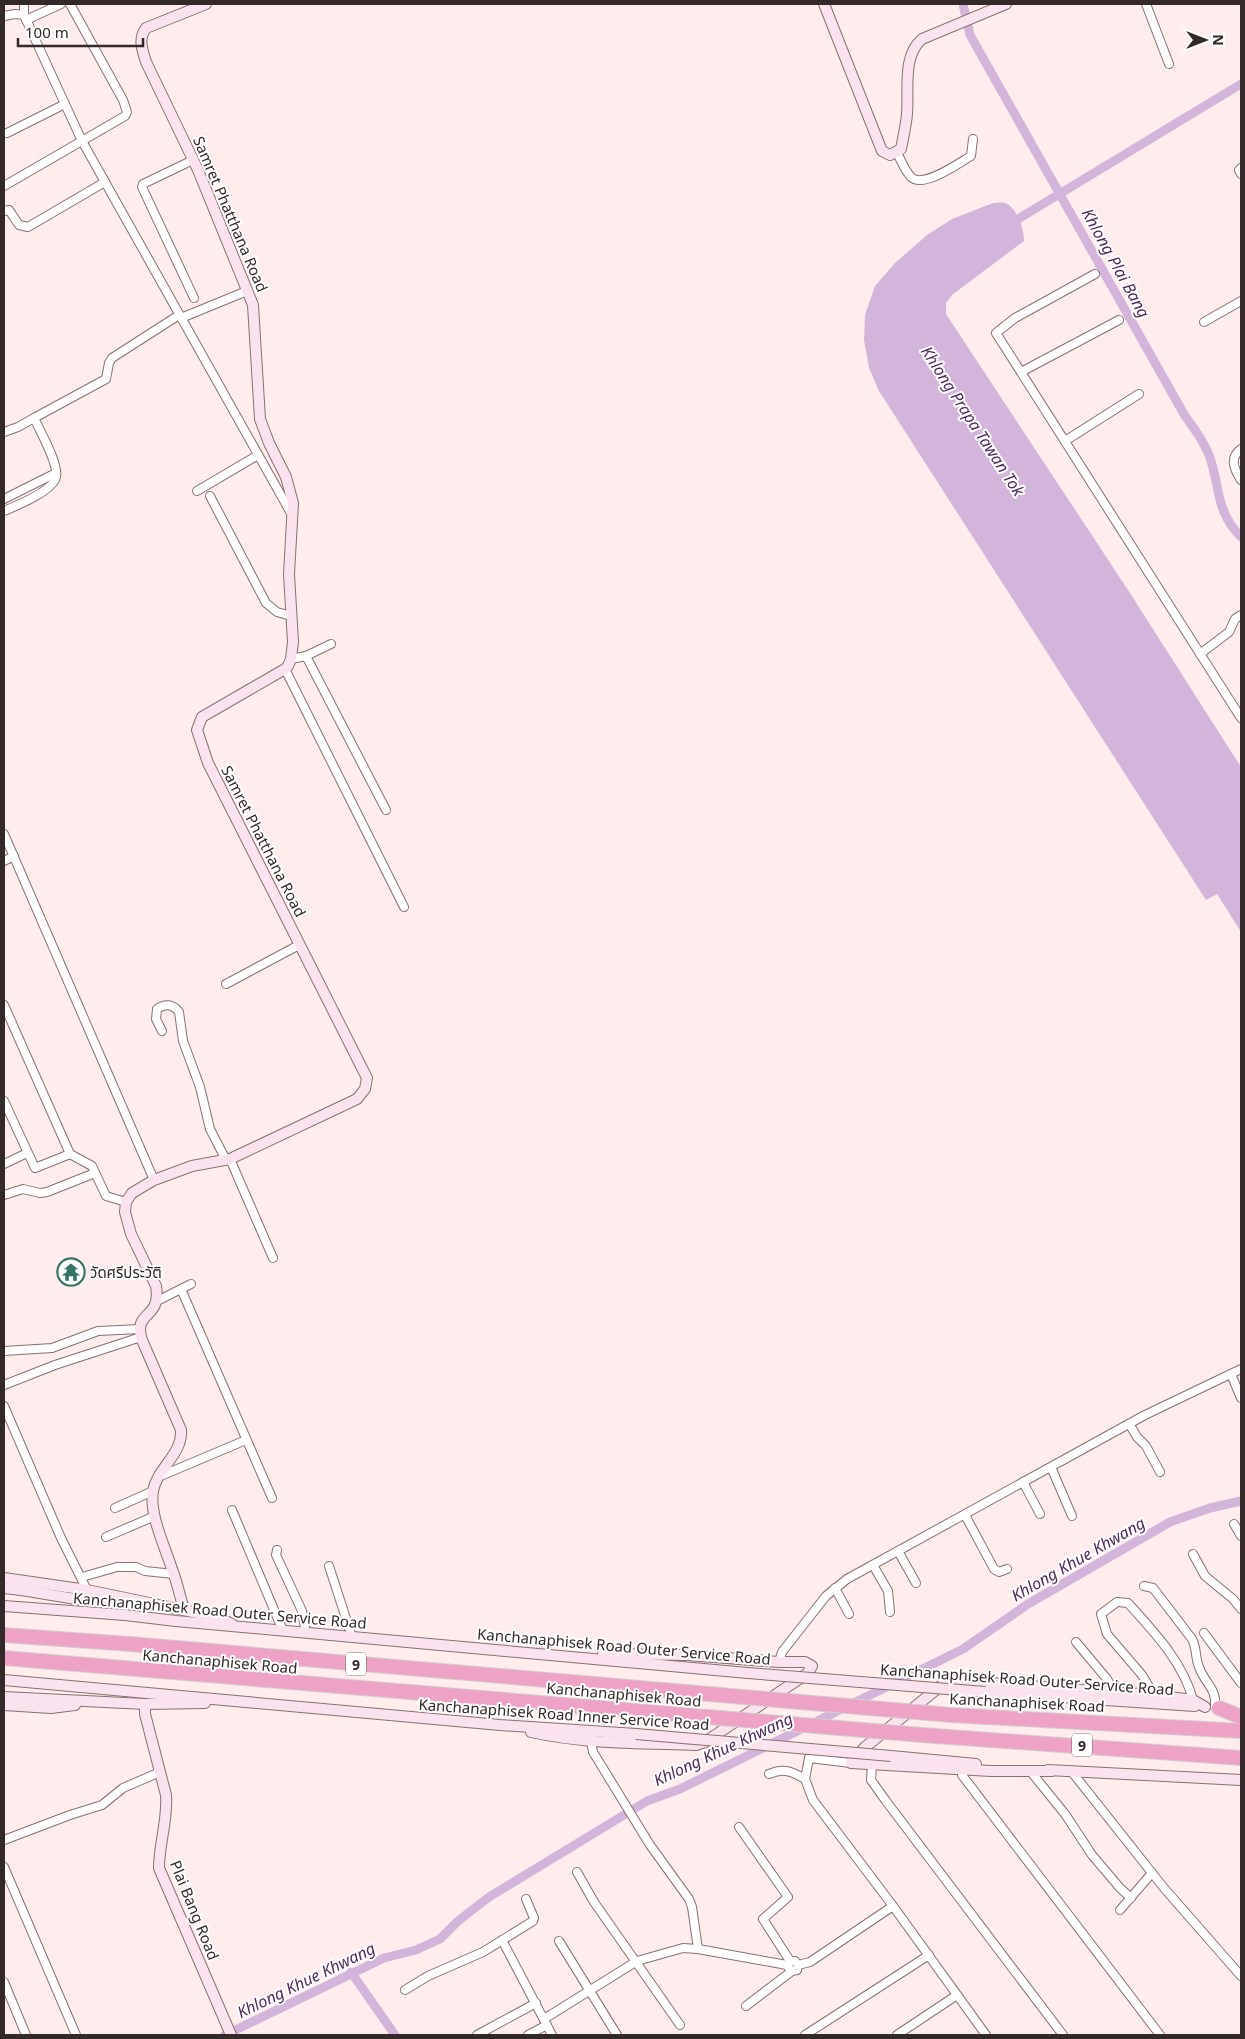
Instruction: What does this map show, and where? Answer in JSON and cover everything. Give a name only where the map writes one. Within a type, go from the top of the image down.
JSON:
[{"type":"highway","name":"Kanchanaphisek Road","points":[[4,1635],[951,1715],[1241,1731]]},
{"type":"highway","name":"Kanchanaphisek Road","points":[[4,1658],[922,1735],[1241,1758]]},
{"type":"highway","points":[[1213,1707],[1241,1716]]},
{"type":"main road","name":"Samret Phatthana Road","points":[[126,1202],[132,1193],[154,1180],[192,1166],[228,1159],[357,1099],[365,1089],[367,1078],[208,763],[197,730],[202,717],[285,670],[291,658],[293,642],[289,574],[292,503],[286,477],[260,420],[252,305],[193,160],[146,62],[140,44],[141,34],[146,28],[206,4]]},
{"type":"main road","points":[[824,4],[882,151],[890,155],[902,149],[907,113],[911,53],[916,44],[922,39],[1006,4]]},
{"type":"main road","points":[[126,1202],[125,1212],[131,1234],[156,1286],[157,1301],[152,1311],[142,1321],[140,1333],[181,1430],[182,1440],[178,1449],[160,1474],[153,1492],[155,1516],[184,1610]]},
{"type":"main road","points":[[4,1578],[87,1590],[184,1610],[217,1617],[239,1627]]},
{"type":"main road","points":[[4,1588],[64,1595],[112,1604],[146,1603]]},
{"type":"main road","name":"Kanchanaphisek Road Outer Service Road","points":[[4,1606],[125,1615],[748,1673],[984,1692],[1241,1709]]},
{"type":"main road","points":[[500,1725],[560,1738],[696,1745],[704,1742],[811,1670],[810,1664],[805,1662],[642,1653],[557,1656]]},
{"type":"main road","name":"Kanchanaphisek Road Inner Service Road","points":[[4,1680],[500,1725],[636,1734],[1052,1771],[1241,1780]]},
{"type":"main road","points":[[851,1763],[864,1748],[948,1680],[1154,1694],[1193,1700],[1213,1707]]},
{"type":"main road","points":[[100,1688],[128,1702]]},
{"type":"main road","points":[[4,1697],[190,1705],[229,1701]]},
{"type":"main road","points":[[4,1705],[52,1708],[101,1701]]},
{"type":"main road","name":"Plai Bang Road","points":[[145,1704],[145,1714],[166,1795],[167,1808],[159,1850],[160,1868],[231,2035]]},
{"type":"main road","points":[[851,1763],[962,1770],[1052,1771]]},
{"type":"street","points":[[24,4],[25,18],[82,141],[292,515]]},
{"type":"street","points":[[4,16],[15,14],[25,18],[61,4]]},
{"type":"street","points":[[4,186],[125,116],[127,112],[123,100],[70,4]]},
{"type":"street","points":[[1146,4],[1168,60]]},
{"type":"street","points":[[7,133],[65,104]]},
{"type":"street","points":[[897,153],[911,177],[918,180],[927,180],[970,156],[973,152],[973,139]]},
{"type":"street","points":[[193,160],[143,184],[142,187],[194,298]]},
{"type":"street","points":[[1241,168],[1239,170],[1241,174]]},
{"type":"street","points":[[4,211],[9,210],[19,225],[28,228],[105,182]]},
{"type":"street","points":[[1095,274],[1015,318],[996,333],[1200,654],[1241,715]]},
{"type":"street","points":[[4,432],[106,379],[109,363],[112,358],[180,316],[247,291]]},
{"type":"street","points":[[1204,322],[1241,301]]},
{"type":"street","points":[[1021,372],[1119,320]]},
{"type":"street","points":[[1065,441],[1139,394]]},
{"type":"street","points":[[4,511],[21,504],[51,486],[56,479],[56,473],[45,441],[34,418]]},
{"type":"street","points":[[1241,449],[1234,455],[1233,461],[1241,480]]},
{"type":"street","points":[[197,491],[258,455]]},
{"type":"street","points":[[4,499],[56,473]]},
{"type":"street","points":[[210,496],[266,603],[277,612],[291,616]]},
{"type":"street","points":[[1200,654],[1229,632],[1235,619],[1241,615]]},
{"type":"street","points":[[291,658],[306,656],[331,644]]},
{"type":"street","points":[[306,656],[386,810]]},
{"type":"street","points":[[285,670],[404,907]]},
{"type":"street","points":[[4,834],[154,1180]]},
{"type":"street","points":[[4,860],[14,856]]},
{"type":"street","points":[[226,984],[299,945]]},
{"type":"street","points":[[4,1005],[70,1154],[92,1166],[106,1196],[126,1202]]},
{"type":"street","points":[[162,1031],[156,1019],[157,1009],[170,1005],[179,1012],[183,1041],[200,1088],[210,1129],[228,1159],[273,1258]]},
{"type":"street","points":[[4,1101],[34,1167],[37,1169],[70,1154]]},
{"type":"street","points":[[4,1164],[27,1153]]},
{"type":"street","points":[[4,1195],[23,1189],[40,1193],[47,1192],[95,1173]]},
{"type":"street","points":[[157,1301],[192,1284]]},
{"type":"street","points":[[181,1289],[272,1498]]},
{"type":"street","points":[[4,1351],[52,1348],[98,1331],[140,1333]]},
{"type":"street","points":[[4,1385],[140,1333]]},
{"type":"street","points":[[779,1662],[786,1647],[826,1596],[835,1588],[872,1565],[1130,1425],[1145,1415],[1241,1369]]},
{"type":"street","points":[[1231,1374],[1241,1398]]},
{"type":"street","points":[[4,1406],[87,1590]]},
{"type":"street","points":[[1130,1425],[1137,1438],[1146,1446],[1160,1472]]},
{"type":"street","points":[[160,1474],[163,1475],[246,1440]]},
{"type":"street","points":[[1051,1467],[1072,1516]]},
{"type":"street","points":[[1023,1482],[1040,1514]]},
{"type":"street","points":[[115,1508],[153,1492]]},
{"type":"street","points":[[232,1510],[283,1631]]},
{"type":"street","points":[[965,1515],[994,1569],[999,1572],[1007,1569]]},
{"type":"street","points":[[106,1537],[155,1516]]},
{"type":"street","points":[[1234,1524],[1241,1536]]},
{"type":"street","points":[[277,1550],[276,1555],[302,1611],[306,1633]]},
{"type":"street","points":[[898,1551],[916,1583]]},
{"type":"street","points":[[1193,1554],[1206,1576],[1233,1599],[1241,1609]]},
{"type":"street","points":[[872,1565],[888,1592],[890,1612]]},
{"type":"street","points":[[330,1566],[352,1637]]},
{"type":"street","points":[[82,1577],[117,1567],[136,1567],[145,1571],[174,1574]]},
{"type":"street","points":[[1144,1586],[1153,1588],[1196,1646],[1198,1665],[1202,1675],[1216,1696],[1213,1707]]},
{"type":"street","points":[[835,1588],[849,1614]]},
{"type":"street","points":[[1154,1694],[1142,1675],[1107,1634],[1101,1614],[1117,1602],[1128,1603],[1170,1653],[1185,1676],[1193,1700]]},
{"type":"street","points":[[1204,1633],[1241,1683]]},
{"type":"street","points":[[1076,1642],[1108,1679],[1114,1692]]},
{"type":"street","points":[[591,1741],[593,1752],[621,1798],[688,1899],[692,1907],[698,1949]]},
{"type":"street","points":[[851,1763],[809,1758],[805,1779],[813,1800],[893,1906],[986,2035]]},
{"type":"street","points":[[872,1765],[871,1780],[1063,2035]]},
{"type":"street","points":[[769,1774],[780,1770],[791,1771],[805,1779]]},
{"type":"street","points":[[962,1770],[962,1774],[1160,2035]]},
{"type":"street","points":[[4,1840],[102,1805],[123,1788],[160,1772]]},
{"type":"street","points":[[1031,1772],[1065,1814],[1092,1855],[1131,1898]]},
{"type":"street","points":[[1072,1772],[1152,1873],[1241,1976]]},
{"type":"street","points":[[740,1827],[788,1897],[763,1919],[790,1966]]},
{"type":"street","points":[[4,1868],[76,2035]]},
{"type":"street","points":[[577,1872],[594,1902],[680,2025]]},
{"type":"street","points":[[1120,1910],[1152,1873]]},
{"type":"street","points":[[405,1990],[428,1976],[483,1952],[534,1920],[526,1899]]},
{"type":"street","points":[[528,2035],[590,1991],[637,1961],[683,1948],[698,1949],[790,1966],[797,1970],[798,1965],[810,1962],[893,1906]]},
{"type":"street","points":[[502,1940],[552,2035]]},
{"type":"street","points":[[559,1941],[617,2035]]},
{"type":"street","points":[[805,2035],[929,1955]]},
{"type":"street","points":[[746,2006],[790,1966]]},
{"type":"street","points":[[4,1982],[26,2035]]},
{"type":"street","points":[[897,2035],[957,1995]]},
{"type":"street","points":[[477,2035],[536,2004]]},
{"type":"water","points":[[993,203],[1005,203],[1013,209],[1021,225],[1024,241],[952,295],[946,303],[946,314],[1128,590],[1241,767],[1241,932],[1217,894],[1206,900],[879,391],[869,368],[864,340],[865,315],[875,286],[895,263],[927,235],[952,219]]},
{"type":"waterway","name":"Khlong Plai Bang","points":[[963,4],[970,35],[1185,416],[1204,444],[1213,467],[1222,507],[1232,527],[1241,537]]},
{"type":"waterway","name":"Khlong Prapa Tawan Tok","points":[[1008,225],[1241,84]]},
{"type":"waterway","name":"Khlong Khue Khwang","points":[[225,2035],[384,1958],[416,1950],[440,1939],[458,1921],[489,1897],[647,1801],[680,1789],[963,1649],[1028,1604],[1170,1522],[1210,1508],[1241,1501]]},
{"type":"waterway","points":[[351,1972],[395,2035]]},
{"type":"place","name":"วัดศรีประวัติ","points":[[71,1272]]}]
